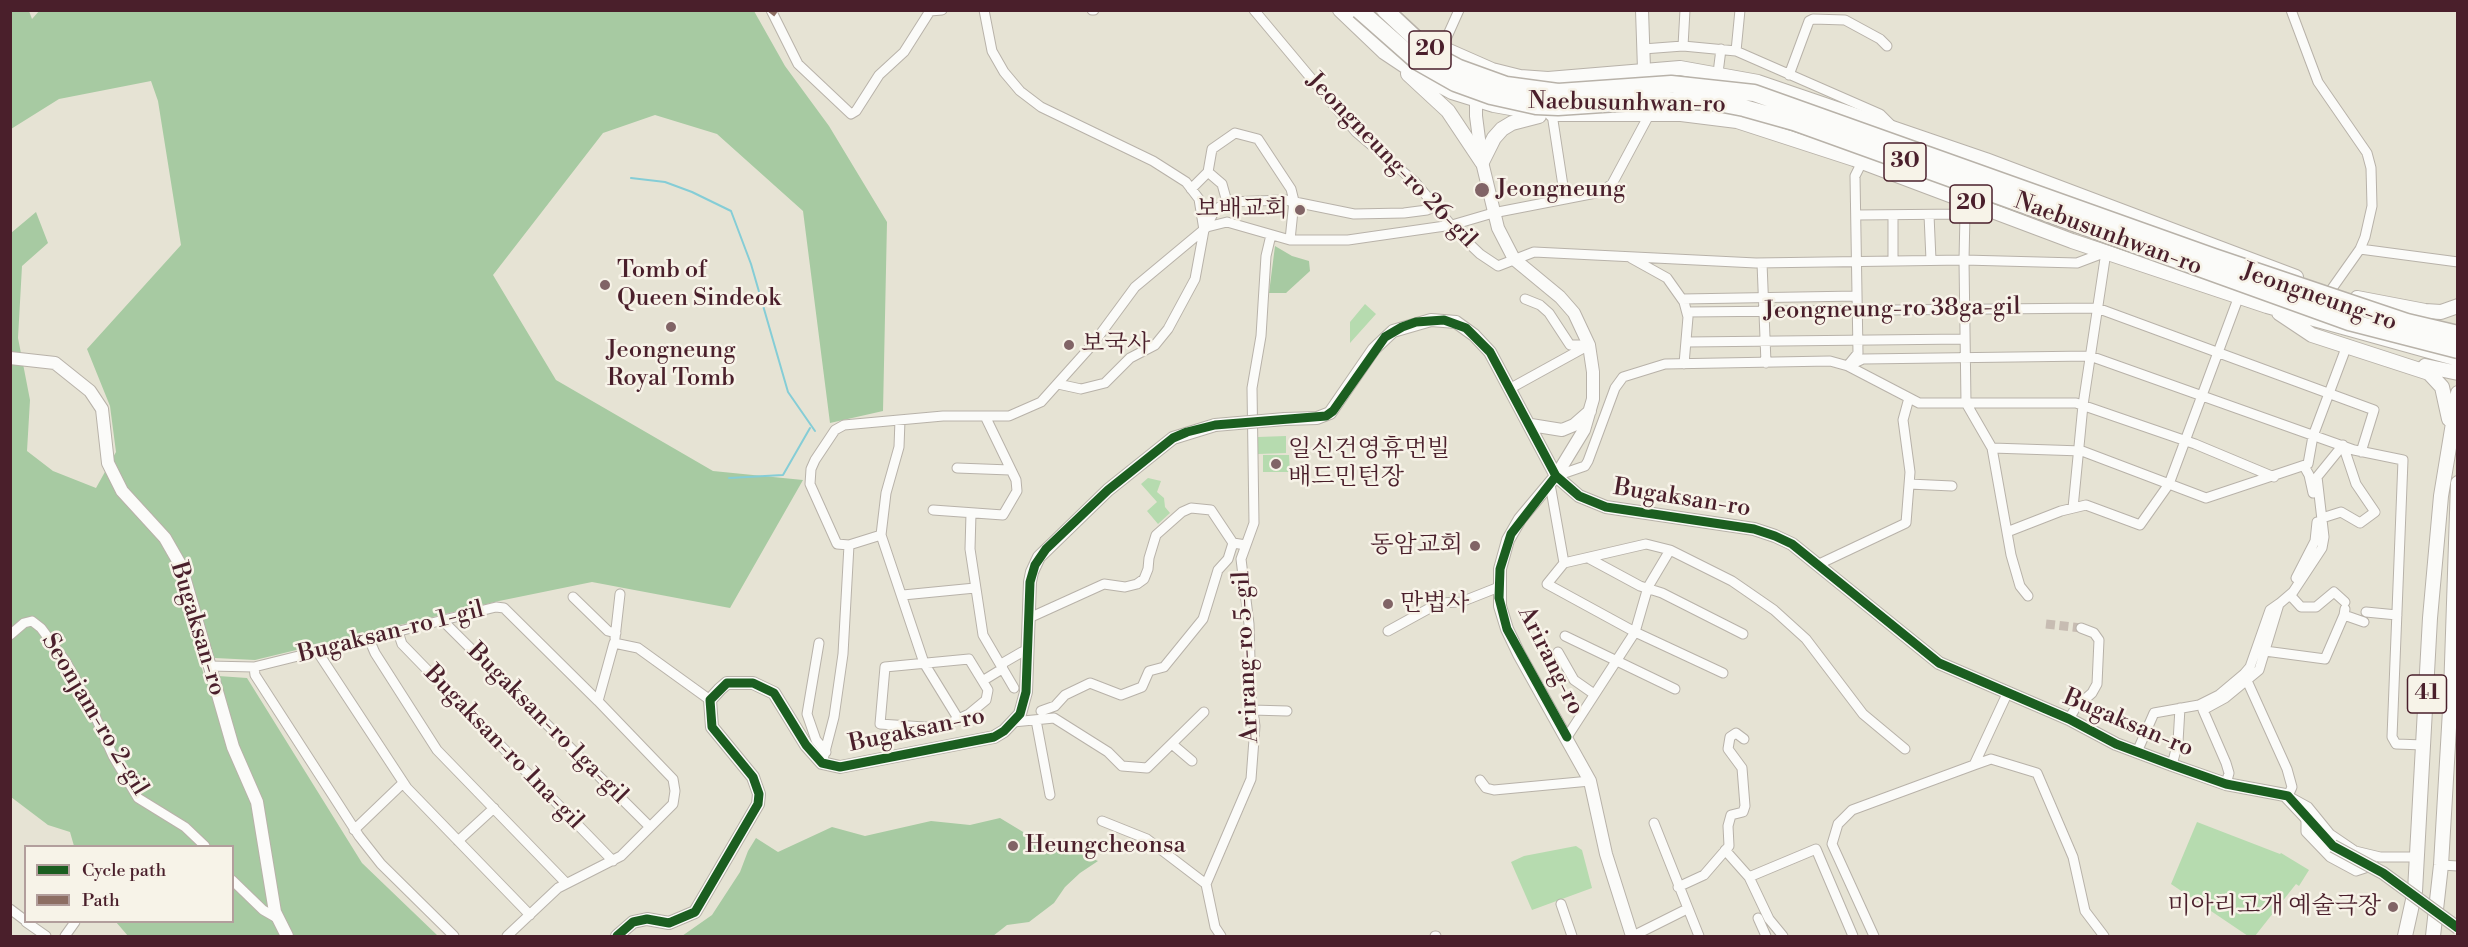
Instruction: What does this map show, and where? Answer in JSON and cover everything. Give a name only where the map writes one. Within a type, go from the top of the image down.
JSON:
[{"type":"highway","name":"Naebusunhwan-ro","points":[[1359,10],[1393,43],[1418,62],[1455,83],[1491,96],[1536,106],[1558,107],[1662,100],[1713,102],[1744,108],[1794,122],[2349,322],[2457,350]]},
{"type":"highway","name":"Naebusunhwan-ro","points":[[1385,10],[1431,53],[1458,68],[1506,85],[1558,92],[1671,84],[1754,93],[2225,261],[2387,315],[2457,334]]},
{"type":"main road","name":"Jeongneung-ro","points":[[1340,10],[1384,51],[1417,73],[1476,100],[1514,110],[1549,114],[1708,116],[1737,121],[1862,162],[1929,188],[1966,206],[2267,306],[2457,359]]},
{"type":"main road","name":"20","points":[[1378,10],[1422,51],[1442,48],[1492,70],[1520,77],[1548,79],[1644,69],[1680,68],[1718,73],[1786,90],[1986,160],[2008,188]]},
{"type":"main road","points":[[1384,51],[1418,67],[1423,65],[1427,58],[1422,51]]},
{"type":"main road","points":[[1384,51],[1448,111],[1482,162],[1494,138],[1502,129],[1512,123],[1549,114]]},
{"type":"main road","points":[[1737,121],[1778,124],[1900,166],[1907,159],[1892,152],[1895,129]]},
{"type":"main road","points":[[1986,160],[2331,290],[2373,302],[2425,311],[2441,312],[2457,306]]},
{"type":"main road","name":"Jeongneung-ro","points":[[1966,206],[1938,181],[1942,173],[1957,175],[1997,189],[2008,188],[2370,317],[2407,329],[2457,340]]},
{"type":"main road","points":[[2267,306],[2312,335],[2346,348],[2420,369],[2435,378],[2445,396],[2451,434]]},
{"type":"main road","points":[[2321,321],[2310,324],[2312,331],[2440,371],[2457,374]]},
{"type":"main road","name":"41","points":[[2405,936],[2412,911],[2417,857],[2432,592],[2444,473],[2457,393]]},
{"type":"main road","name":"41","points":[[2433,936],[2441,865],[2451,693],[2457,483]]},
{"type":"street","points":[[771,10],[798,64],[851,114],[856,111],[879,75],[904,52],[930,11],[942,10]]},
{"type":"street","points":[[984,10],[992,51],[1004,72],[1020,92],[1041,106],[1153,161],[1186,182],[1198,199],[1204,230]]},
{"type":"street","name":"Jeongneung-ro 26-gil","points":[[1254,10],[1356,132],[1415,182],[1480,254],[1498,266],[1514,259]]},
{"type":"street","points":[[1442,48],[1459,10]]},
{"type":"street","points":[[881,535],[849,545],[837,544],[833,538],[810,484],[811,468],[836,430],[844,425],[900,420],[1009,416],[1041,402],[1093,344],[1135,286],[1204,230],[1227,222],[1248,226],[1290,240],[1348,240],[1452,225],[1493,213],[1601,192],[1612,184],[1654,115],[1644,69],[1642,10]]},
{"type":"street","points":[[1683,46],[1685,10]]},
{"type":"street","points":[[1736,51],[1740,10]]},
{"type":"street","points":[[2291,10],[2318,81],[2367,153],[2371,168],[2372,206],[2360,249],[2331,290]]},
{"type":"street","points":[[1789,75],[1811,15],[1845,20],[1880,39],[1887,46]]},
{"type":"street","points":[[1643,49],[1683,46],[1736,51],[1880,114],[1895,129]]},
{"type":"street","points":[[1718,73],[1721,49]]},
{"type":"street","points":[[1476,100],[1492,70]]},
{"type":"street","name":"Arirang-ro","points":[[1476,100],[1482,162],[1493,213],[1514,259],[1566,302],[1579,321],[1589,345],[1594,384],[1591,410],[1578,440],[1553,480],[1510,534],[1503,557],[1499,586],[1500,606],[1507,629],[1590,781],[1606,854],[1632,936],[1687,909]]},
{"type":"street","points":[[1549,114],[1565,199]]},
{"type":"street","points":[[1191,189],[1208,172],[1212,149],[1239,133],[1245,138],[1258,139],[1284,176],[1294,201],[1290,240]]},
{"type":"street","points":[[1929,188],[1947,147]]},
{"type":"street","points":[[1848,366],[1858,353],[1855,176],[1862,162]]},
{"type":"street","points":[[1208,172],[1222,184],[1227,202]]},
{"type":"street","points":[[1058,384],[1081,389],[1105,383],[1130,358],[1155,345],[1187,297],[1195,279],[1204,230],[1215,210],[1227,202],[1294,201],[1354,214],[1404,213],[1427,210],[1437,205]]},
{"type":"street","points":[[1856,215],[1929,215],[1966,206],[1964,260],[1966,403],[1992,448],[2007,532],[2020,586],[2028,597]]},
{"type":"street","points":[[1893,215],[1893,261]]},
{"type":"street","points":[[1929,215],[1931,260]]},
{"type":"street","name":"Arirang-ro 5-gil","points":[[1206,884],[1251,779],[1255,726],[1252,710],[1250,628],[1241,559],[1254,523],[1252,388],[1261,336],[1267,245],[1271,235]]},
{"type":"street","points":[[2360,249],[2457,262]]},
{"type":"street","points":[[1514,259],[1534,252],[1762,263],[1931,260],[2077,263],[2106,252],[2083,405],[2073,508]]},
{"type":"street","points":[[1629,256],[1666,278],[1682,299],[1687,312],[1684,364]]},
{"type":"street","points":[[1762,263],[1766,363]]},
{"type":"street","points":[[1682,299],[1857,296]]},
{"type":"street","points":[[2007,532],[2086,505],[2140,525],[2169,484],[2239,296]]},
{"type":"street","points":[[1525,299],[1540,305],[1550,313],[1570,345],[1589,345]]},
{"type":"street","name":"Jeongneung-ro 38ga-gil","points":[[1687,312],[2097,308],[2374,410],[2361,452]]},
{"type":"street","name":"Bugaksan-ro","points":[[710,700],[727,683],[753,683],[774,693],[806,746],[840,767],[994,737],[1020,714],[1026,692],[1032,572],[1046,549],[1108,490],[1173,438],[1215,425],[1317,418],[1330,413],[1385,337],[1402,327],[1431,320],[1456,322],[1474,335],[1490,352],[1531,425],[1553,480],[1579,496],[1606,507],[1754,529],[1775,536],[1792,544],[1939,663],[2172,765],[2226,784],[2288,796]]},
{"type":"street","points":[[1687,342],[1965,339]]},
{"type":"street","points":[[1511,388],[1589,345]]},
{"type":"street","points":[[1992,448],[2078,450],[2206,498],[2304,466],[2310,459],[2313,436],[2346,348]]},
{"type":"street","points":[[1848,366],[1863,359],[2090,356],[2361,452],[2403,460],[2392,739],[2396,744],[2424,745]]},
{"type":"street","name":"Bugaksan-ro","points":[[10,358],[55,363],[80,381],[102,408],[111,469],[122,491],[165,538],[181,566],[233,747],[257,802],[277,918],[287,936]]},
{"type":"street","points":[[1564,564],[1553,480],[1585,466],[1615,388],[1623,377],[1665,364],[1830,361],[1848,366],[1919,403],[2076,403],[2186,441],[2274,477]]},
{"type":"street","points":[[1816,565],[1906,523],[1910,472],[1903,420],[1909,398]]},
{"type":"street","points":[[1531,425],[1562,430],[1574,425],[1591,410]]},
{"type":"street","points":[[933,510],[1002,515],[1017,491],[1016,480],[985,416]]},
{"type":"street","points":[[900,420],[899,447],[886,493],[881,535],[903,595],[913,637],[924,663],[959,720]]},
{"type":"street","points":[[2138,752],[2154,713],[2194,706],[2216,696],[2259,670],[2276,612],[2322,548],[2318,476],[2343,446]]},
{"type":"street","points":[[2322,518],[2341,512],[2360,523],[2374,512],[2356,484],[2343,446]]},
{"type":"street","points":[[2264,625],[2268,606],[2292,584],[2316,537],[2318,528],[2311,481],[2304,466]]},
{"type":"street","points":[[957,468],[1010,470]]},
{"type":"street","points":[[1909,484],[1952,486]]},
{"type":"street","points":[[1029,618],[1104,584],[1125,587],[1137,584],[1144,579],[1148,569],[1156,535],[1182,512],[1191,508],[1211,510],[1233,543],[1246,545]]},
{"type":"street","points":[[971,513],[970,549],[983,635],[1014,688]]},
{"type":"street","points":[[1041,711],[1054,706],[1065,695],[1090,683],[1121,695],[1142,687],[1149,671],[1164,667],[1203,619],[1218,570],[1228,558],[1233,543]]},
{"type":"street","points":[[1723,673],[1635,632],[1547,584],[1564,564],[1646,544],[1670,550],[1732,581],[1774,610],[1806,639],[1863,714],[1905,749]]},
{"type":"street","name":"Bugaksan-ro","points":[[824,757],[843,654],[849,545]]},
{"type":"street","points":[[1568,737],[1635,632],[1648,587],[1670,550]]},
{"type":"street","points":[[1590,559],[1743,634]]},
{"type":"street","points":[[1388,631],[1439,603],[1461,602],[1499,586]]},
{"type":"street","points":[[903,595],[975,588]]},
{"type":"street","points":[[2265,651],[2325,659],[2344,615],[2346,599],[2334,591],[2316,608],[2301,607],[2286,598]]},
{"type":"street","points":[[598,701],[614,643],[621,594]]},
{"type":"street","points":[[573,597],[608,631],[615,633]]},
{"type":"street","points":[[2226,784],[2229,774],[2226,760],[2203,710],[2246,678],[2270,610],[2286,598]]},
{"type":"street","name":"Bugaksan-ro 1-gil","points":[[209,666],[254,667],[496,607],[504,608],[673,779],[675,790],[673,804],[613,861],[566,883],[510,935]]},
{"type":"street","points":[[2366,612],[2397,615]]},
{"type":"street","points":[[2344,615],[2364,622]]},
{"type":"street","name":"Seonjam-ro 2-gil","points":[[10,635],[24,623],[32,621],[41,628],[66,662],[92,709],[113,756],[138,798],[185,827],[204,845]]},
{"type":"street","name":"Bugaksan-ro 1ga-gil","points":[[443,621],[650,827]]},
{"type":"street","points":[[2069,719],[2076,707],[2092,693],[2097,684],[2099,640],[2094,633],[2081,628]]},
{"type":"street","name":"Bugaksan-ro 1na-gil","points":[[398,632],[402,644],[613,861]]},
{"type":"street","points":[[1565,636],[1675,689]]},
{"type":"street","points":[[369,639],[375,653],[437,750],[566,883]]},
{"type":"street","points":[[614,643],[639,648],[710,700],[712,727],[753,777],[759,794],[758,804],[696,912],[669,923],[647,919],[633,922],[617,936]]},
{"type":"street","points":[[819,643],[807,714],[824,757]]},
{"type":"street","points":[[317,651],[403,783],[530,915]]},
{"type":"street","points":[[984,680],[1002,669],[1003,663],[1028,651]]},
{"type":"street","points":[[1558,652],[1574,680],[1594,694]]},
{"type":"street","points":[[969,659],[984,680],[988,690],[986,700],[959,720],[939,728],[880,724],[885,667],[969,659]]},
{"type":"street","points":[[254,667],[255,675],[354,830],[381,864],[454,936]]},
{"type":"street","points":[[2246,678],[2287,769],[2292,787],[2288,796]]},
{"type":"street","points":[[1974,765],[2007,694]]},
{"type":"street","name":"Bugaksan-ro","points":[[2172,765],[2178,742],[2180,708]]},
{"type":"street","points":[[1252,710],[1287,711]]},
{"type":"street","points":[[1013,722],[1054,718],[1108,752],[1122,766],[1147,768],[1204,712]]},
{"type":"street","points":[[1036,720],[1050,795]]},
{"type":"street","points":[[1678,886],[1704,875],[1729,846],[1728,826],[1731,815],[1743,812],[1745,806],[1742,768],[1728,749],[1730,737],[1736,733],[1744,739]]},
{"type":"street","points":[[1172,744],[1192,761]]},
{"type":"street","points":[[1874,936],[1832,844],[1838,824],[1852,810],[1991,759],[2037,773],[2073,857],[2085,911],[2104,936]]},
{"type":"street","points":[[1480,780],[1486,788],[1494,790],[1590,781]]},
{"type":"street","points":[[354,830],[403,783]]},
{"type":"street","points":[[2288,796],[2333,846],[2383,873],[2457,928]]},
{"type":"street","points":[[2288,796],[2308,807],[2341,844],[2373,859],[2373,866]]},
{"type":"street","points":[[458,841],[494,808]]},
{"type":"street","points":[[2309,818],[2306,832],[2330,857],[2356,871],[2373,866],[2390,857]]},
{"type":"street","points":[[1102,821],[1147,839],[1206,884],[1215,927],[1221,936]]},
{"type":"street","points":[[1654,823],[1699,936]]},
{"type":"street","points":[[1749,877],[1816,849],[1852,936]]},
{"type":"street","points":[[1725,850],[1749,877],[1770,919],[1783,936]]},
{"type":"street","points":[[2366,855],[2417,857]]},
{"type":"street","points":[[2441,865],[2457,866]]},
{"type":"street","points":[[234,882],[263,910],[277,918]]},
{"type":"street","points":[[1562,904],[1572,936]]},
{"type":"street","points":[[10,909],[24,920]]},
{"type":"street","points":[[1758,918],[1766,936]]},
{"type":"street","points":[[29,923],[46,936]]},
{"type":"street","points":[[65,936],[74,923]]},
{"type":"green space","points":[[40,10],[754,11],[785,66],[829,126],[887,222],[883,411],[830,423],[803,211],[717,134],[655,115],[603,133],[493,275],[556,380],[713,471],[803,480],[730,608],[592,582],[499,601],[255,660],[215,658],[195,647],[204,675],[247,678],[362,863],[438,936],[128,936],[117,923],[234,923],[234,845],[74,845],[70,832],[48,825],[11,797],[11,233],[36,212],[48,243],[22,266],[18,338],[30,400],[27,451],[53,471],[96,488],[116,452],[110,406],[87,349],[181,245],[158,101],[151,81],[59,99],[11,129],[11,11],[29,11],[32,19]]},
{"type":"green space","points":[[1275,246],[1292,256],[1309,261],[1310,271],[1286,293],[1269,293]]},
{"type":"green space","points":[[1365,304],[1376,314],[1350,343],[1350,322]]},
{"type":"green space","points":[[1286,436],[1286,453],[1258,454],[1258,437]]},
{"type":"green space","name":"일신건영휴먼빌 배드민턴장","points":[[1263,455],[1289,455],[1290,472],[1263,472]]},
{"type":"green space","points":[[1148,478],[1161,481],[1157,492],[1164,498],[1165,507],[1170,513],[1158,524],[1147,511],[1157,502],[1141,484]]},
{"type":"green space","points":[[1000,818],[1038,841],[1057,844],[1098,861],[1080,873],[1065,887],[1054,903],[1029,922],[1007,925],[993,936],[682,936],[712,915],[740,872],[756,838],[778,852],[832,827],[865,836],[931,821],[970,825]]},
{"type":"green space","points":[[2197,822],[2281,853],[2309,870],[2299,886],[2296,884],[2255,936],[2248,936],[2171,884]]},
{"type":"green space","points":[[1576,846],[1582,850],[1592,888],[1532,910],[1511,862],[1524,856]]},
{"type":"waterway","points":[[631,178],[665,182],[731,211],[751,264],[788,392],[815,431]]},
{"type":"waterway","points":[[729,478],[783,475],[810,428]]},
{"type":"tunnel","points":[[2046,624],[2081,628]]},
{"type":"marked path","points":[[771,14],[774,10]]},
{"type":"cycle path","points":[[617,936],[633,922],[647,919],[669,923],[695,912],[758,804],[759,794],[753,777],[712,727],[710,700],[727,683],[753,683],[774,693],[806,745],[822,763],[840,767],[994,737],[1004,731],[1020,714],[1026,692],[1030,582],[1035,565],[1046,549],[1108,490],[1173,438],[1187,432],[1215,425],[1326,416],[1333,411],[1385,337],[1416,322],[1444,320],[1466,328],[1490,352],[1556,476],[1579,496],[1606,507],[1754,529],[1792,544],[1939,663],[2069,719],[2116,744],[2226,784],[2288,796],[2333,846],[2383,873],[2458,928]]},
{"type":"cycle path","points":[[1556,476],[1511,534],[1500,569],[1499,598],[1507,629],[1567,737]]},
{"type":"place","name":"Jeongneung","points":[[1482,190]]},
{"type":"place","name":"보배교회","points":[[1300,210]]},
{"type":"place","name":"Tomb of Queen Sindeok","points":[[605,285]]},
{"type":"place","name":"Jeongneung Royal Tomb","points":[[671,327]]},
{"type":"place","name":"보국사","points":[[1069,345]]},
{"type":"place","name":"일신건영휴먼빌 배드민턴장","points":[[1276,464]]},
{"type":"place","name":"동암교회","points":[[1475,546]]},
{"type":"place","name":"만법사","points":[[1388,604]]},
{"type":"place","name":"Heungcheonsa","points":[[1013,846]]},
{"type":"place","name":"미아리고개 예술극장","points":[[2393,907]]}]
